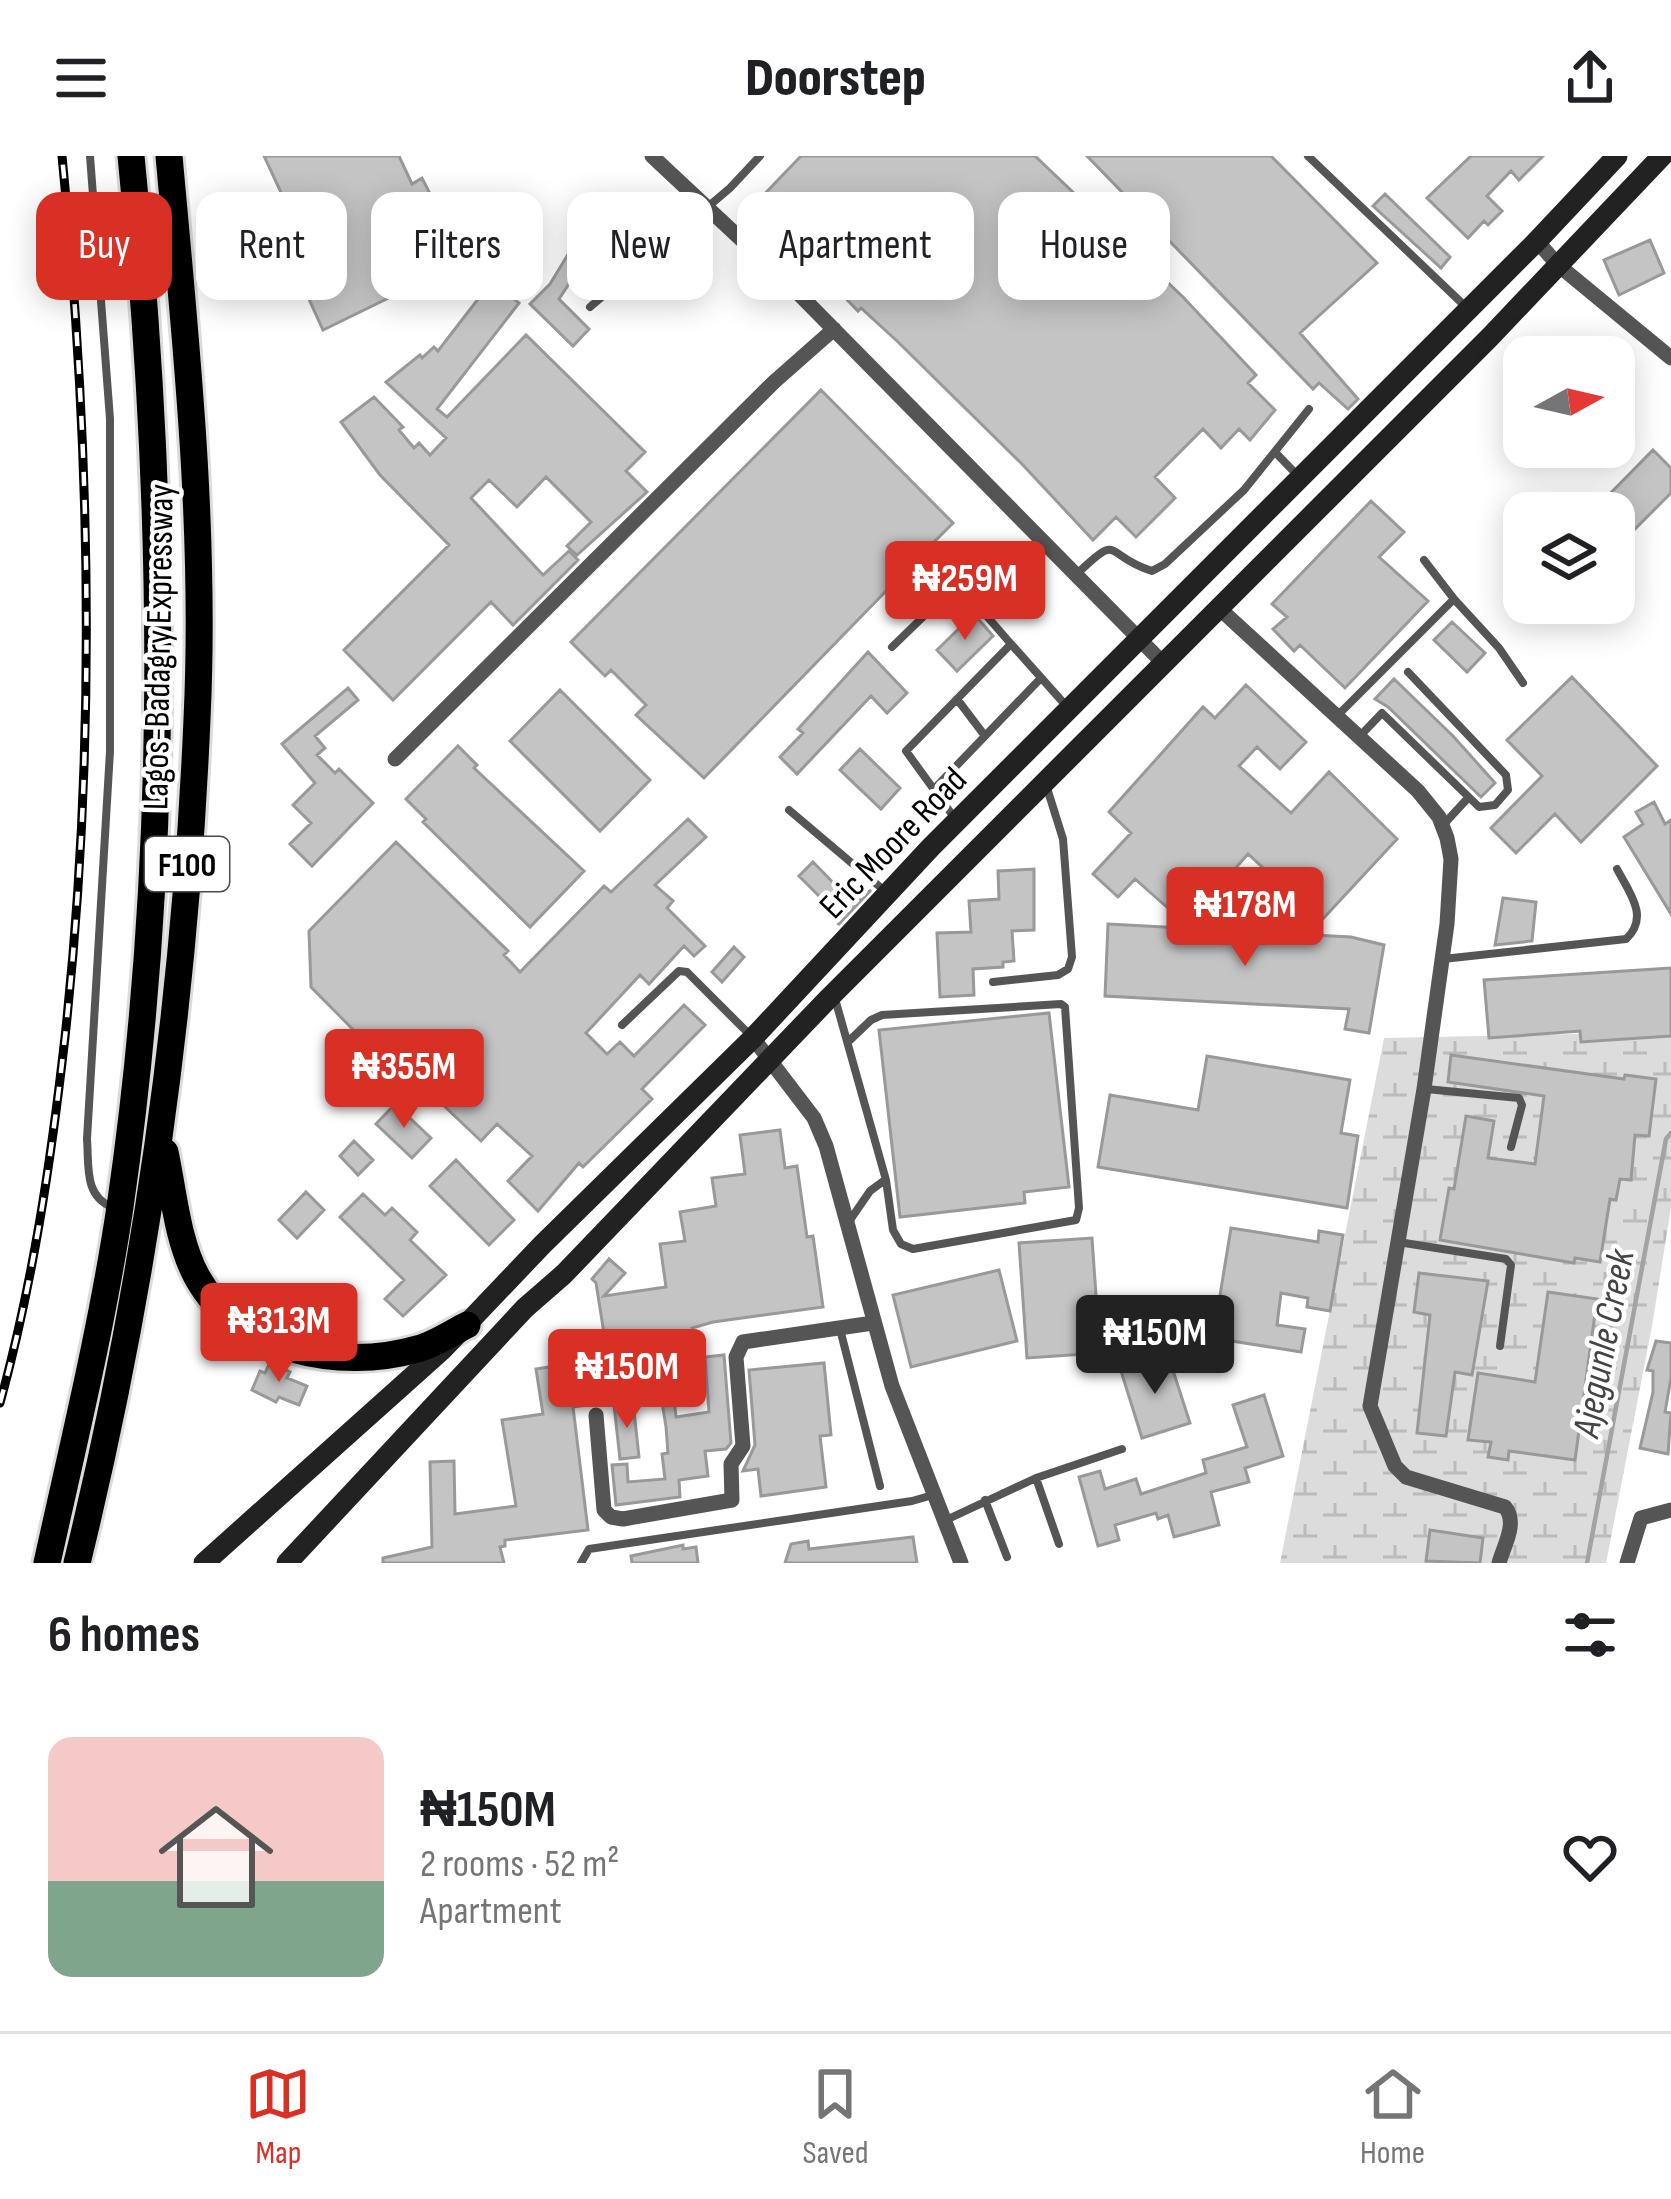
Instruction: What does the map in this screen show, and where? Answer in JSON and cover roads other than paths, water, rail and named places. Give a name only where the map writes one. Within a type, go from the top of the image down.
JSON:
[{"type":"highway","name":"Lagos-Badagry Expressway","points":[[46,1563],[88,1382],[119,1210],[142,1009],[160,740],[157,510],[131,156]]},
{"type":"highway","name":"Lagos-Badagry Expressway","points":[[77,1563],[123,1360],[162,1139],[198,716],[196,476],[169,156]]},
{"type":"highway","points":[[162,1139],[182,1244],[199,1281],[255,1334],[292,1350],[346,1359],[421,1349],[467,1325]]},
{"type":"street","points":[[652,156],[689,192]]},
{"type":"street","name":"Eric Moore Road","points":[[204,1563],[467,1325],[753,1038],[887,892],[1617,156]]},
{"type":"street","name":"Eric Moore Road","points":[[287,1563],[525,1308],[564,1274],[834,993],[1490,337],[1662,156]]},
{"type":"street","points":[[713,215],[834,329],[1165,665]]},
{"type":"street","points":[[1537,241],[1671,358]]},
{"type":"street","points":[[395,759],[774,382],[834,329]]},
{"type":"street","points":[[1220,609],[1418,791],[1443,825],[1451,859],[1441,959],[1424,1089],[1370,1406],[1395,1466],[1406,1478],[1505,1507],[1511,1514],[1498,1563]]},
{"type":"street","points":[[753,1038],[820,1132],[873,1323],[961,1563]]},
{"type":"street","points":[[596,1415],[604,1510],[611,1517],[623,1519],[731,1500],[731,1464],[743,1446],[738,1349],[743,1342],[873,1323]]},
{"type":"street","points":[[1627,1563],[1641,1518],[1671,1510]]},
{"type":"lane","points":[[90,156],[110,419],[110,751],[87,1139],[91,1191],[98,1202],[119,1210]]},
{"type":"lane","points":[[713,199],[760,156]]},
{"type":"lane","points":[[1308,156],[1468,310]]},
{"type":"lane","points":[[590,307],[598,300]]},
{"type":"lane","points":[[1078,574],[1100,550],[1108,548],[1152,571],[1165,564],[1244,490],[1310,409]]},
{"type":"lane","points":[[1275,452],[1299,477]]},
{"type":"lane","points":[[1424,560],[1523,682]]},
{"type":"lane","points":[[892,647],[958,583],[1070,710]]},
{"type":"lane","points":[[1337,716],[1454,599]]},
{"type":"lane","points":[[957,821],[906,751],[1011,644]]},
{"type":"lane","points":[[1358,738],[1382,713],[1468,799],[1480,806],[1495,806],[1508,790],[1506,775],[1408,673]]},
{"type":"lane","points":[[934,789],[1041,678]]},
{"type":"lane","points":[[957,699],[986,736]]},
{"type":"lane","points":[[993,982],[1058,975],[1068,969],[1072,957],[1063,839],[1045,781]]},
{"type":"lane","points":[[1443,825],[1468,799]]},
{"type":"lane","points":[[789,810],[887,892]]},
{"type":"lane","points":[[1441,959],[1626,939],[1635,931],[1639,912],[1617,869]]},
{"type":"lane","points":[[622,1025],[679,970],[753,1038]]},
{"type":"lane","points":[[834,993],[886,1180],[892,1230],[901,1244],[913,1249],[1076,1220],[1065,1007],[883,1015],[850,1040]]},
{"type":"lane","points":[[1424,1089],[1519,1099],[1522,1105],[1511,1147]]},
{"type":"lane","points":[[848,1224],[870,1190],[886,1180]]},
{"type":"lane","points":[[1397,1241],[1506,1259],[1511,1264],[1500,1346]]},
{"type":"lane","points":[[840,1329],[880,1486]]},
{"type":"lane","points":[[944,1521],[1036,1478],[1122,1449]]},
{"type":"lane","points":[[1036,1478],[1059,1544]]},
{"type":"lane","points":[[581,1563],[590,1550],[934,1495]]},
{"type":"lane","points":[[986,1500],[1007,1557]]},
{"type":"waterway","name":"Ajegunle Creek","points":[[1587,1563],[1666,1139],[1671,1133]]},
{"type":"railway","points":[[0,1403],[31,1267],[54,1130],[82,817],[84,486],[62,156]]}]
